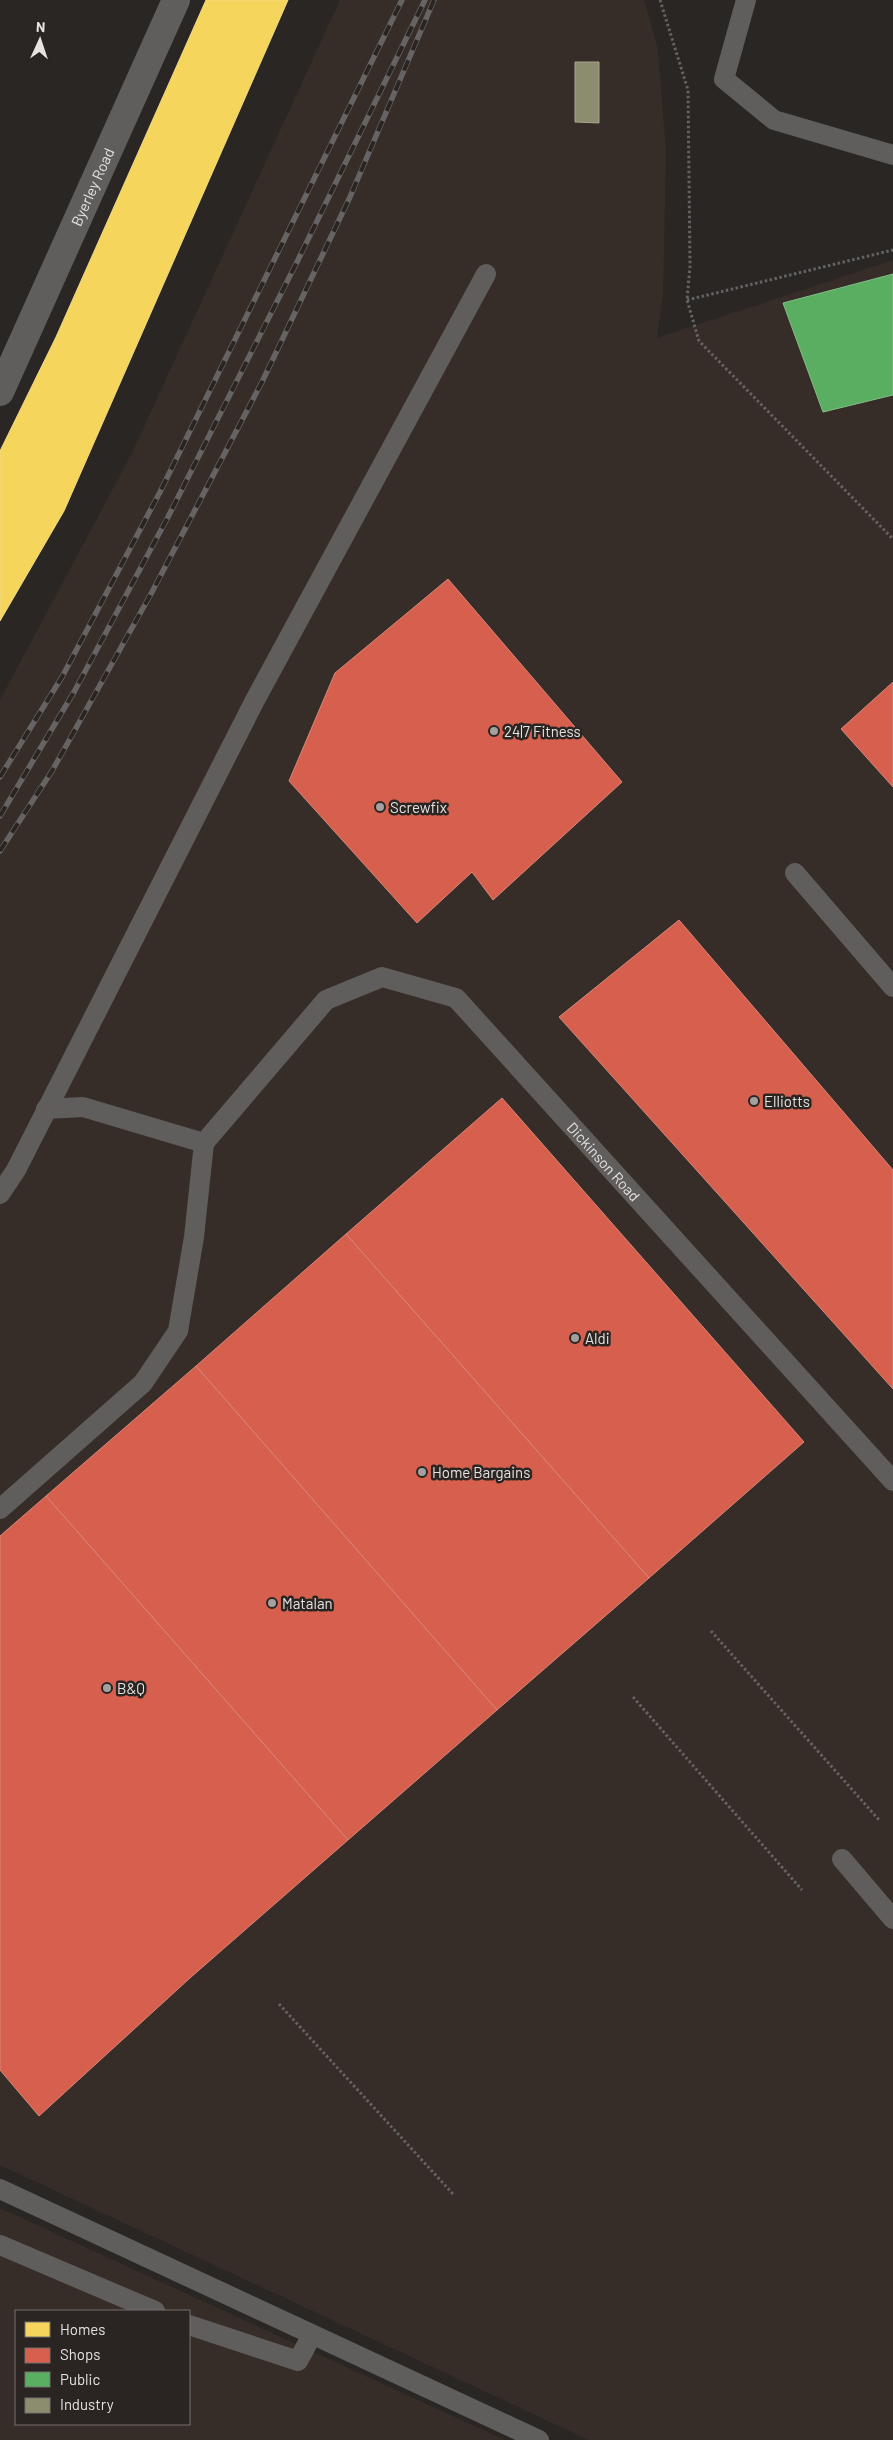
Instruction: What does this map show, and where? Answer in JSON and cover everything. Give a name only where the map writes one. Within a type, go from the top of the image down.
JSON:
[{"type":"street","name":"Byerley Road","points":[[3,379],[176,0]]},
{"type":"lane","points":[[746,0],[724,79],[774,120],[893,155]]},
{"type":"lane","points":[[0,1194],[16,1170],[254,702],[486,274]]},
{"type":"lane","points":[[795,873],[893,987]]},
{"type":"lane","name":"Dickinson Road","points":[[204,1143],[326,1000],[382,977],[456,998],[886,1460],[893,1481]]},
{"type":"lane","points":[[0,1509],[143,1384],[178,1331],[194,1237],[204,1143],[83,1107],[46,1109]]},
{"type":"lane","points":[[842,1859],[893,1919]]},
{"type":"lane","points":[[0,2190],[539,2440]]},
{"type":"lane","points":[[0,2245],[153,2310]]},
{"type":"lane","points":[[190,2325],[298,2361],[312,2335]]},
{"type":"path","points":[[660,0],[688,90],[690,266],[687,300],[699,341],[893,539]]},
{"type":"path","points":[[687,300],[893,250]]},
{"type":"path","points":[[711,1631],[880,1821]]},
{"type":"path","points":[[633,1696],[802,1890]]},
{"type":"path","points":[[279,2004],[453,2194]]},
{"type":"shaded area","points":[[340,0],[644,0],[658,50],[666,152],[663,296],[657,338],[893,260],[893,2440],[589,2440],[0,2165],[0,700],[132,453]]},
{"type":"shaded area","points":[[0,2208],[505,2440],[0,2440]]},
{"type":"building: Homes","points":[[206,0],[288,0],[64,511],[0,621],[0,451],[56,337]]},
{"type":"building: Shops","points":[[448,579],[622,782],[493,900],[472,872],[417,923],[289,781],[335,673]]},
{"type":"building: Shops","points":[[893,682],[893,787],[841,729]]},
{"type":"building: Shops","points":[[679,920],[893,1170],[893,1389],[559,1017]]},
{"type":"building: Shops","name":"Aldi","points":[[502,1098],[804,1442],[649,1578],[346,1234]]},
{"type":"building: Shops","name":"Home Bargains","points":[[346,1234],[649,1578],[497,1710],[196,1366]]},
{"type":"building: Shops","name":"Matalan","points":[[196,1366],[497,1710],[348,1840],[46,1496]]},
{"type":"building: Shops","name":"B&Q","points":[[46,1496],[348,1840],[190,1978],[39,2116],[0,2070],[0,1536]]},
{"type":"building: Public","points":[[893,274],[893,395],[823,412],[783,303]]},
{"type":"building: Industry","points":[[575,62],[599,62],[599,123],[575,122]]},
{"type":"railway","points":[[0,777],[62,677],[160,492],[402,0]]},
{"type":"railway","points":[[0,816],[74,692],[168,517],[298,260],[425,0]]},
{"type":"railway","points":[[0,851],[52,771],[152,592],[262,382],[350,197],[434,0]]},
{"type":"place","name":"24|7 Fitness","points":[[494,731]]},
{"type":"place","name":"Screwfix","points":[[380,807]]},
{"type":"place","name":"Elliotts","points":[[754,1101]]},
{"type":"place","name":"Aldi","points":[[575,1338]]},
{"type":"place","name":"Home Bargains","points":[[422,1472]]},
{"type":"place","name":"Matalan","points":[[272,1603]]},
{"type":"place","name":"B&Q","points":[[107,1688]]}]
